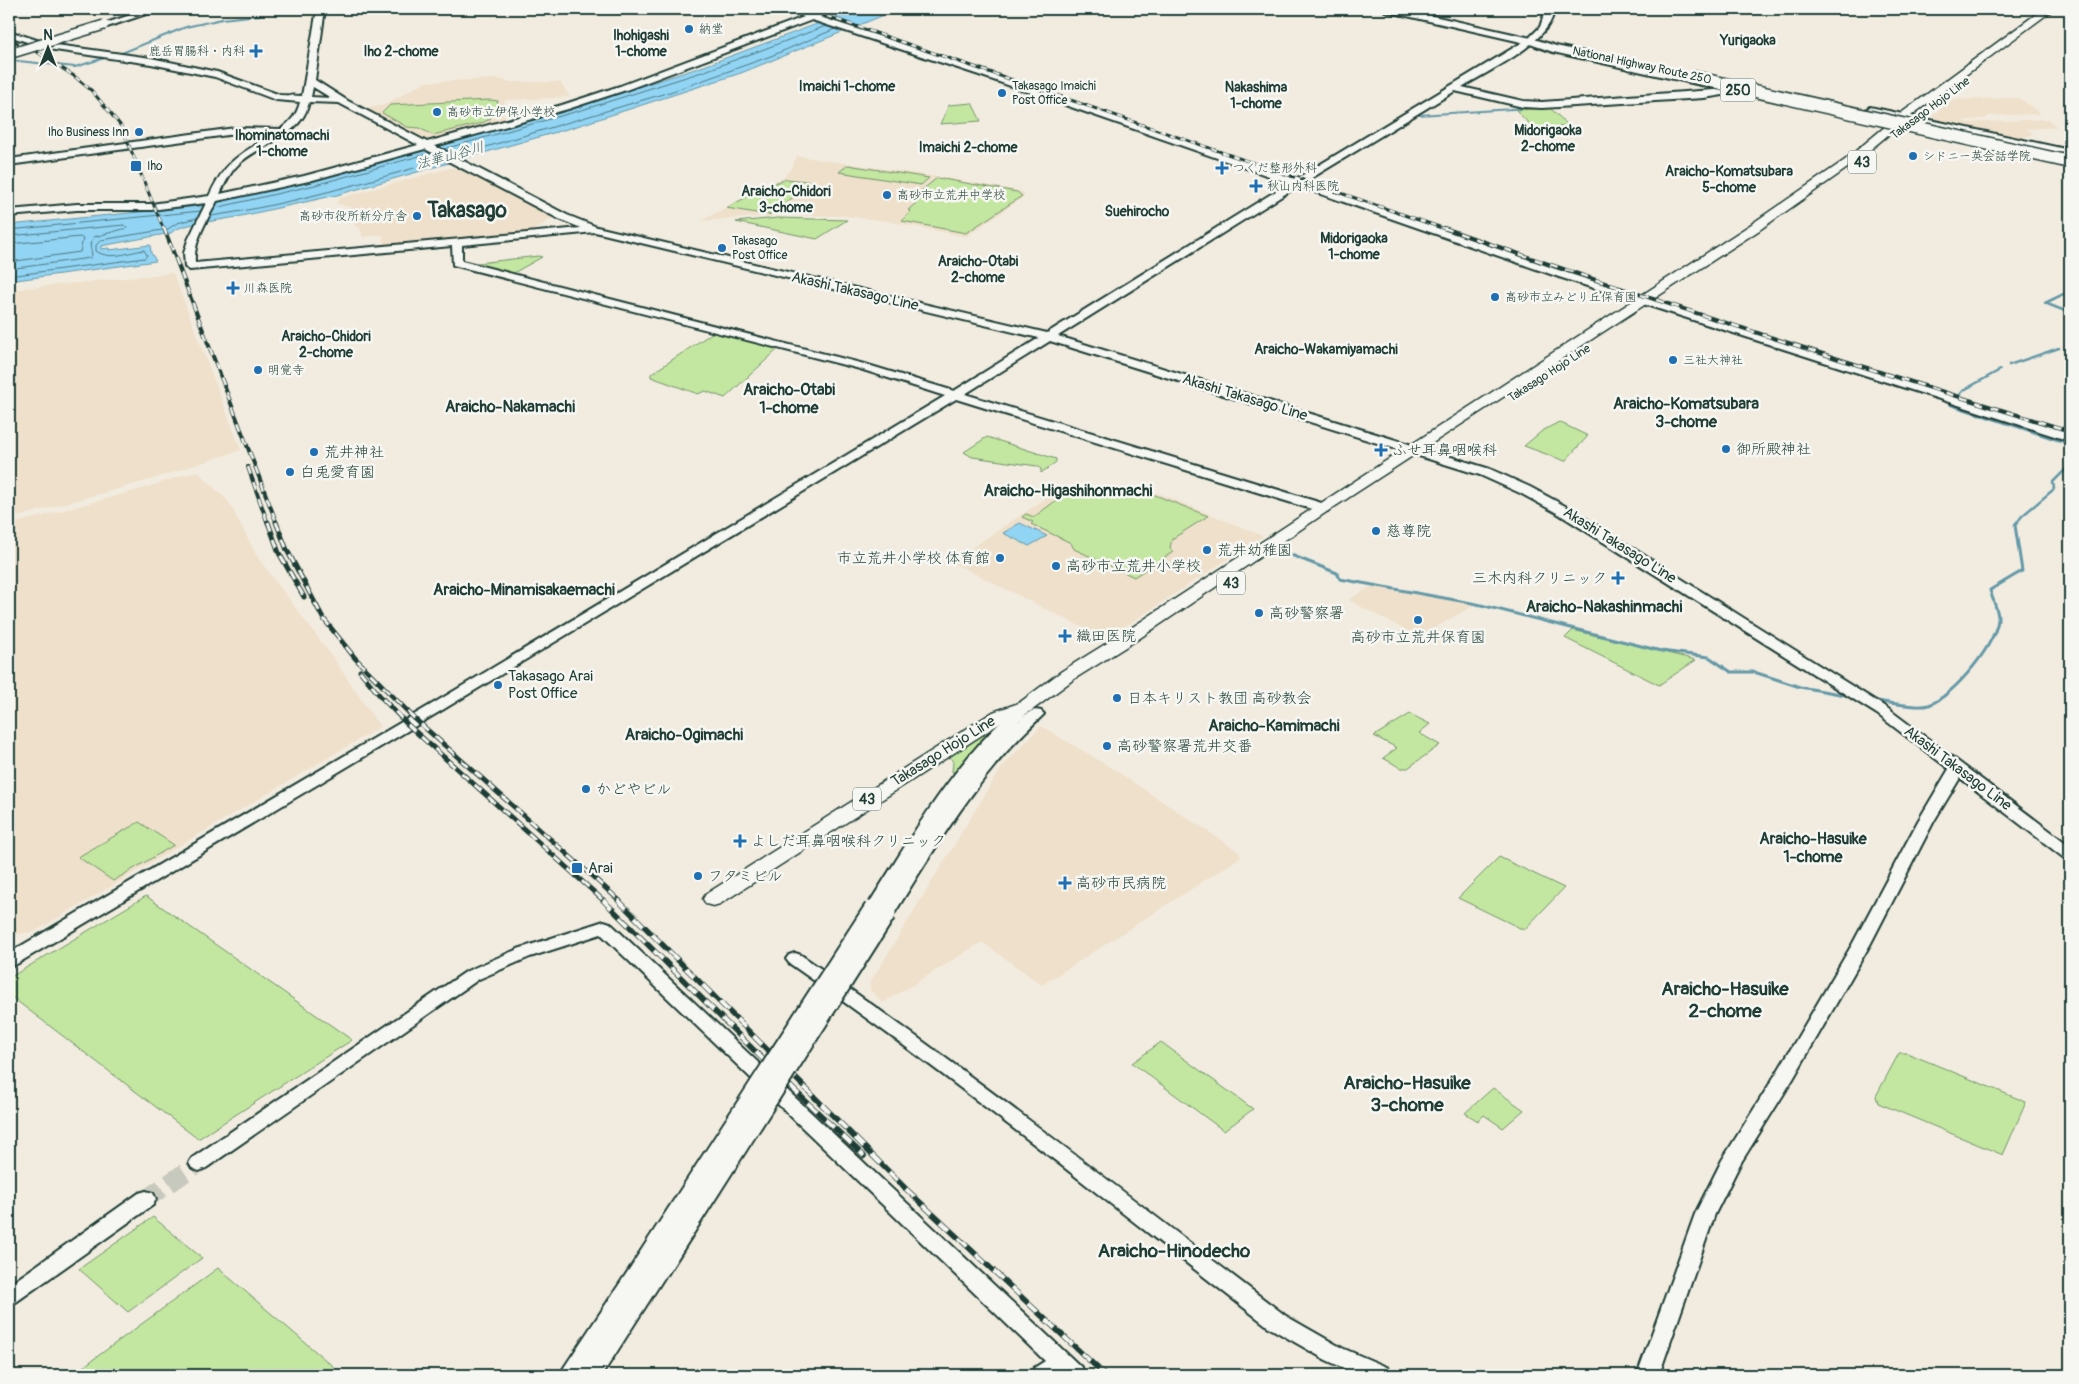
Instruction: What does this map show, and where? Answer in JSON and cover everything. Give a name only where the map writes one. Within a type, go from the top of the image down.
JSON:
[{"type":"highway","name":"National Highway Route 250","points":[[1389,9],[2070,160]]},
{"type":"highway","name":"National Highway Route 250","points":[[1405,9],[1534,40]]},
{"type":"highway","name":"250","points":[[1534,40],[1553,49],[1739,90],[1909,123]]},
{"type":"highway","name":"250","points":[[1534,40],[1584,46],[2070,160]]},
{"type":"highway","points":[[1909,123],[2070,160]]},
{"type":"main road","name":"Takasago Hojo Line","points":[[714,898],[999,716],[1030,711],[1072,686],[1421,452],[1592,344],[1648,304],[1820,194],[1854,169],[2049,9]]},
{"type":"main road","name":"Takasago Hojo Line","points":[[1909,123],[2062,9]]},
{"type":"main road","name":"Takasago Hojo Line","points":[[1030,711],[1068,675],[1134,634],[1323,508],[1421,452]]},
{"type":"street","points":[[9,54],[157,9]]},
{"type":"street","points":[[320,9],[310,81],[300,115],[283,132],[237,160],[222,178],[189,253],[190,267],[594,230]]},
{"type":"street","points":[[790,9],[854,32],[982,73],[1648,304],[2070,436]]},
{"type":"street","points":[[9,213],[77,207],[151,206],[212,199],[306,180],[542,114],[623,88],[833,9]]},
{"type":"street","points":[[9,961],[439,706],[954,395],[1297,183],[1534,40],[1550,14],[1550,9]]},
{"type":"street","name":"Akashi Takasago Line","points":[[9,33],[32,42],[64,49],[168,64],[216,75],[274,96],[306,97],[345,103]]},
{"type":"street","points":[[916,50],[933,49]]},
{"type":"street","name":"Akashi Takasago Line","points":[[310,81],[345,103],[563,216],[594,230],[1048,336],[1421,452],[1511,483],[1562,510],[1882,711],[2070,854]]},
{"type":"street","points":[[1456,88],[1523,104],[1542,105],[1704,95],[1739,90]]},
{"type":"street","points":[[9,162],[235,131],[283,132]]},
{"type":"street","points":[[542,234],[563,216]]},
{"type":"street","points":[[457,242],[457,263],[864,367],[1323,508]]},
{"type":"street","points":[[590,1375],[651,1267],[880,911],[962,795],[1023,724],[1030,711]]},
{"type":"street","points":[[1648,1375],[1706,1214],[1732,1160],[1786,1074],[1862,944],[1930,814],[1958,767]]},
{"type":"street","points":[[199,1163],[473,974],[524,953],[604,927],[1067,1369]]},
{"type":"street","points":[[795,959],[863,1006],[955,1075],[1278,1322],[1334,1354],[1381,1375]]},
{"type":"street","points":[[9,1296],[146,1199]]},
{"type":"street","points":[[570,1375],[651,1267]]},
{"type":"street","points":[[1042,1375],[1067,1369]]},
{"type":"shaded area","name":"高砂市立伊保小学校","points":[[499,79],[510,82],[560,82],[570,97],[505,100],[502,114],[506,117],[501,120],[503,122],[434,141],[424,138],[366,109],[384,105],[425,82]]},
{"type":"shaded area","points":[[2019,98],[2041,114],[1987,116],[1988,118],[1962,121],[1969,123],[2047,119],[2057,127],[2026,129],[2033,134],[2019,139],[1938,121],[1932,116],[1952,100]]},
{"type":"shaded area","name":"高砂市立荒井中学校","points":[[797,156],[1020,191],[1024,193],[1024,197],[967,236],[886,221],[845,216],[784,215],[701,221],[782,179],[792,168]]},
{"type":"shaded area","points":[[450,168],[458,168],[551,216],[552,219],[532,231],[383,245],[383,235],[363,237],[360,228],[355,226],[352,208],[336,203],[340,198]]},
{"type":"shaded area","points":[[173,273],[241,450],[146,481],[9,519],[9,290]]},
{"type":"shaded area","points":[[197,471],[228,501],[258,558],[334,659],[380,727],[34,932],[9,935],[9,525],[138,490]]},
{"type":"shaded area","name":"高砂市立荒井小学校","points":[[1158,493],[1263,536],[1106,639],[951,562],[1052,494]]},
{"type":"shaded area","name":"高砂市立荒井保育園","points":[[1374,585],[1476,604],[1419,637],[1348,600]]},
{"type":"shaded area","name":"高砂市民病院","points":[[1041,726],[1110,767],[1239,852],[1241,857],[1042,985],[982,942],[883,1003],[870,990],[870,983],[993,781],[1004,765]]},
{"type":"green space","points":[[498,101],[495,115],[491,116],[490,119],[482,123],[433,135],[419,128],[407,127],[382,113],[390,105]]},
{"type":"green space","points":[[972,103],[981,121],[940,124],[949,105]]},
{"type":"green space","points":[[1550,108],[1569,126],[1534,129],[1516,110]]},
{"type":"green space","points":[[848,165],[929,178],[921,185],[839,172]]},
{"type":"green space","points":[[937,178],[1017,192],[1022,196],[966,233],[902,221],[911,211],[908,210],[923,197],[916,195]]},
{"type":"green space","points":[[786,179],[814,182],[769,215],[726,208],[769,185]]},
{"type":"green space","points":[[778,218],[847,220],[817,239],[736,222]]},
{"type":"green space","points":[[542,257],[510,275],[470,264]]},
{"type":"green space","points":[[717,332],[778,347],[725,398],[705,391],[698,394],[651,377],[651,374],[712,333]]},
{"type":"green space","points":[[1559,422],[1588,436],[1565,461],[1524,446],[1542,431]]},
{"type":"green space","points":[[987,437],[1056,459],[1056,462],[1041,473],[1041,469],[1037,466],[972,457],[964,452]]},
{"type":"green space","points":[[1155,495],[1208,516],[1172,539],[1170,548],[1173,552],[1134,577],[1074,549],[1071,543],[1031,524],[1033,522],[1022,517],[1026,514],[1034,517],[1054,502],[1060,501],[1062,499],[1061,496]]},
{"type":"green space","points":[[1573,630],[1696,660],[1659,685],[1565,638]]},
{"type":"green space","points":[[1410,714],[1430,724],[1419,733],[1440,745],[1408,768],[1401,768],[1383,758],[1397,748],[1374,736]]},
{"type":"green space","points":[[993,727],[956,772],[952,772],[953,762],[949,755]]},
{"type":"green space","points":[[139,822],[174,845],[113,881],[78,857]]},
{"type":"green space","points":[[1499,857],[1564,888],[1524,930],[1458,898]]},
{"type":"green space","points":[[146,896],[352,1040],[198,1139],[9,995],[9,978]]},
{"type":"green space","points":[[1161,1042],[1253,1109],[1224,1131],[1132,1063]]},
{"type":"green space","points":[[1899,1053],[1907,1053],[2026,1102],[2003,1155],[1878,1103],[1876,1096]]},
{"type":"green space","points":[[1493,1088],[1524,1110],[1503,1128],[1484,1115],[1478,1121],[1465,1113]]},
{"type":"green space","points":[[153,1217],[202,1258],[128,1312],[79,1269]]},
{"type":"green space","points":[[218,1268],[343,1375],[72,1375]]},
{"type":"water","name":"法華山谷川","points":[[857,9],[899,9],[741,73],[574,127],[337,195],[237,217],[189,225],[176,229],[171,233],[101,246],[101,249],[109,248],[109,250],[150,245],[151,253],[156,261],[9,281],[9,225],[200,206],[313,181],[583,105],[704,66]]},
{"type":"water","points":[[1020,523],[1047,536],[1029,546],[1003,533]]},
{"type":"waterway","points":[[117,55],[186,27],[222,19],[259,15]]},
{"type":"waterway","points":[[9,60],[75,67],[111,56]]},
{"type":"waterway","points":[[1419,115],[1542,107]]},
{"type":"waterway","points":[[2070,291],[2045,303],[2070,313]]},
{"type":"waterway","points":[[2009,365],[2059,348]]},
{"type":"waterway","points":[[2000,370],[1964,390],[1951,405],[2070,444]]},
{"type":"waterway","points":[[2016,524],[2022,516],[2054,489],[2053,482],[2070,465]]},
{"type":"waterway","points":[[1872,700],[1909,706],[1929,705],[1950,691],[1973,667],[1997,627],[1998,616],[1990,590],[2022,571],[2015,525],[2017,522]]},
{"type":"waterway","points":[[1286,553],[1337,573],[1340,579],[1477,604],[1661,651],[1709,657],[1731,672],[1754,672],[1800,687],[1851,696]]},
{"type":"tunnel","points":[[146,1199],[199,1163]]},
{"type":"railway","points":[[806,9],[1448,230]]},
{"type":"railway","points":[[9,39],[37,52],[74,76],[92,91],[121,126],[164,230]]},
{"type":"railway","points":[[164,228],[277,524]]},
{"type":"railway","points":[[1444,228],[1756,332],[2070,431]]},
{"type":"railway","points":[[248,467],[268,524]]},
{"type":"railway","points":[[268,522],[279,553],[304,597]]},
{"type":"railway","points":[[276,522],[287,550],[323,618],[355,658],[415,719],[620,901]]},
{"type":"railway","points":[[360,671],[381,697],[407,724],[604,901]]},
{"type":"railway","points":[[603,900],[792,1088],[864,1156]]},
{"type":"railway","points":[[618,900],[906,1189],[1105,1375]]},
{"type":"place","name":"納堂","points":[[689,29]]},
{"type":"place","name":"鹿岳胃腸科・内科","points":[[256,51]]},
{"type":"place","name":"Takasago Imaichi Post Office","points":[[1002,93]]},
{"type":"place","name":"高砂市立伊保小学校","points":[[437,112]]},
{"type":"place","name":"Iho Business Inn","points":[[139,132]]},
{"type":"place","name":"シドニー英会話学院","points":[[1913,156]]},
{"type":"place","name":"Iho","points":[[136,166]]},
{"type":"place","name":"つくだ整形外科","points":[[1222,168]]},
{"type":"place","name":"秋山内科医院","points":[[1256,186]]},
{"type":"place","name":"高砂市立荒井中学校","points":[[887,195]]},
{"type":"place","name":"高砂市役所新分庁舎","points":[[417,216]]},
{"type":"place","name":"Takasago Post Office","points":[[722,248]]},
{"type":"place","name":"川森医院","points":[[233,288]]},
{"type":"place","name":"高砂市立みどり丘保育園","points":[[1495,297]]},
{"type":"place","name":"三社大神社","points":[[1673,360]]},
{"type":"place","name":"明覚寺","points":[[258,370]]},
{"type":"place","name":"御所殿神社","points":[[1726,449]]},
{"type":"place","name":"ふせ耳鼻咽喉科","points":[[1381,450]]},
{"type":"place","name":"荒井神社","points":[[314,452]]},
{"type":"place","name":"白兎愛育園","points":[[290,472]]},
{"type":"place","name":"慈尊院","points":[[1376,531]]},
{"type":"place","name":"荒井幼稚園","points":[[1207,550]]},
{"type":"place","name":"市立荒井小学校 体育館","points":[[1000,558]]},
{"type":"place","name":"高砂市立荒井小学校","points":[[1056,566]]},
{"type":"place","name":"三木内科クリニック","points":[[1618,578]]},
{"type":"place","name":"高砂警察署","points":[[1259,613]]},
{"type":"place","name":"高砂市立荒井保育園","points":[[1418,620]]},
{"type":"place","name":"織田医院","points":[[1065,636]]},
{"type":"place","name":"Takasago Arai Post Office","points":[[498,685]]},
{"type":"place","name":"日本キリスト教団 高砂教会","points":[[1117,698]]},
{"type":"place","name":"高砂警察署荒井交番","points":[[1107,746]]},
{"type":"place","name":"かどやビル","points":[[586,789]]},
{"type":"place","name":"よしだ耳鼻咽喉科クリニック","points":[[740,841]]},
{"type":"place","name":"Arai","points":[[577,868]]},
{"type":"place","name":"フタミビル","points":[[698,876]]},
{"type":"place","name":"高砂市民病院","points":[[1065,883]]},
{"type":"district","name":"Yurigaoka","points":[[1748,40]]},
{"type":"district","name":"Ihohigashi 1-chome","points":[[641,43]]},
{"type":"district","name":"Iho 2-chome","points":[[401,51]]},
{"type":"district","name":"Imaichi 1-chome","points":[[847,86]]},
{"type":"district","name":"Nakashima 1-chome","points":[[1256,95]]},
{"type":"district","name":"Midorigaoka 2-chome","points":[[1548,138]]},
{"type":"district","name":"Ihominatomachi 1-chome","points":[[282,144]]},
{"type":"district","name":"Imaichi 2-chome","points":[[968,147]]},
{"type":"district","name":"Araicho-Komatsubara 5-chome","points":[[1729,180]]},
{"type":"district","name":"Araicho-Chidori 3-chome","points":[[786,200]]},
{"type":"district","name":"Takasago","points":[[467,210]]},
{"type":"district","name":"Suehirocho","points":[[1137,211]]},
{"type":"district","name":"Midorigaoka 1-chome","points":[[1354,246]]},
{"type":"district","name":"Araicho-Otabi 2-chome","points":[[978,270]]},
{"type":"district","name":"Araicho-Chidori 2-chome","points":[[326,344]]},
{"type":"district","name":"Araicho-Wakamiyamachi","points":[[1326,349]]},
{"type":"district","name":"Araicho-Otabi 1-chome","points":[[789,398]]},
{"type":"district","name":"Araicho-Nakamachi","points":[[510,406]]},
{"type":"district","name":"Araicho-Komatsubara 3-chome","points":[[1686,412]]},
{"type":"district","name":"Araicho-Higashihonmachi","points":[[1068,490]]},
{"type":"district","name":"Araicho-Minamisakaemachi","points":[[524,589]]},
{"type":"district","name":"Araicho-Nakashinmachi","points":[[1604,606]]},
{"type":"district","name":"Araicho-Kamimachi","points":[[1274,725]]},
{"type":"district","name":"Araicho-Ogimachi","points":[[684,734]]},
{"type":"district","name":"Araicho-Hasuike 1-chome","points":[[1813,847]]},
{"type":"district","name":"Araicho-Hasuike 2-chome","points":[[1725,999]]},
{"type":"district","name":"Araicho-Hasuike 3-chome","points":[[1407,1093]]},
{"type":"district","name":"Araicho-Hinodecho","points":[[1174,1250]]}]
